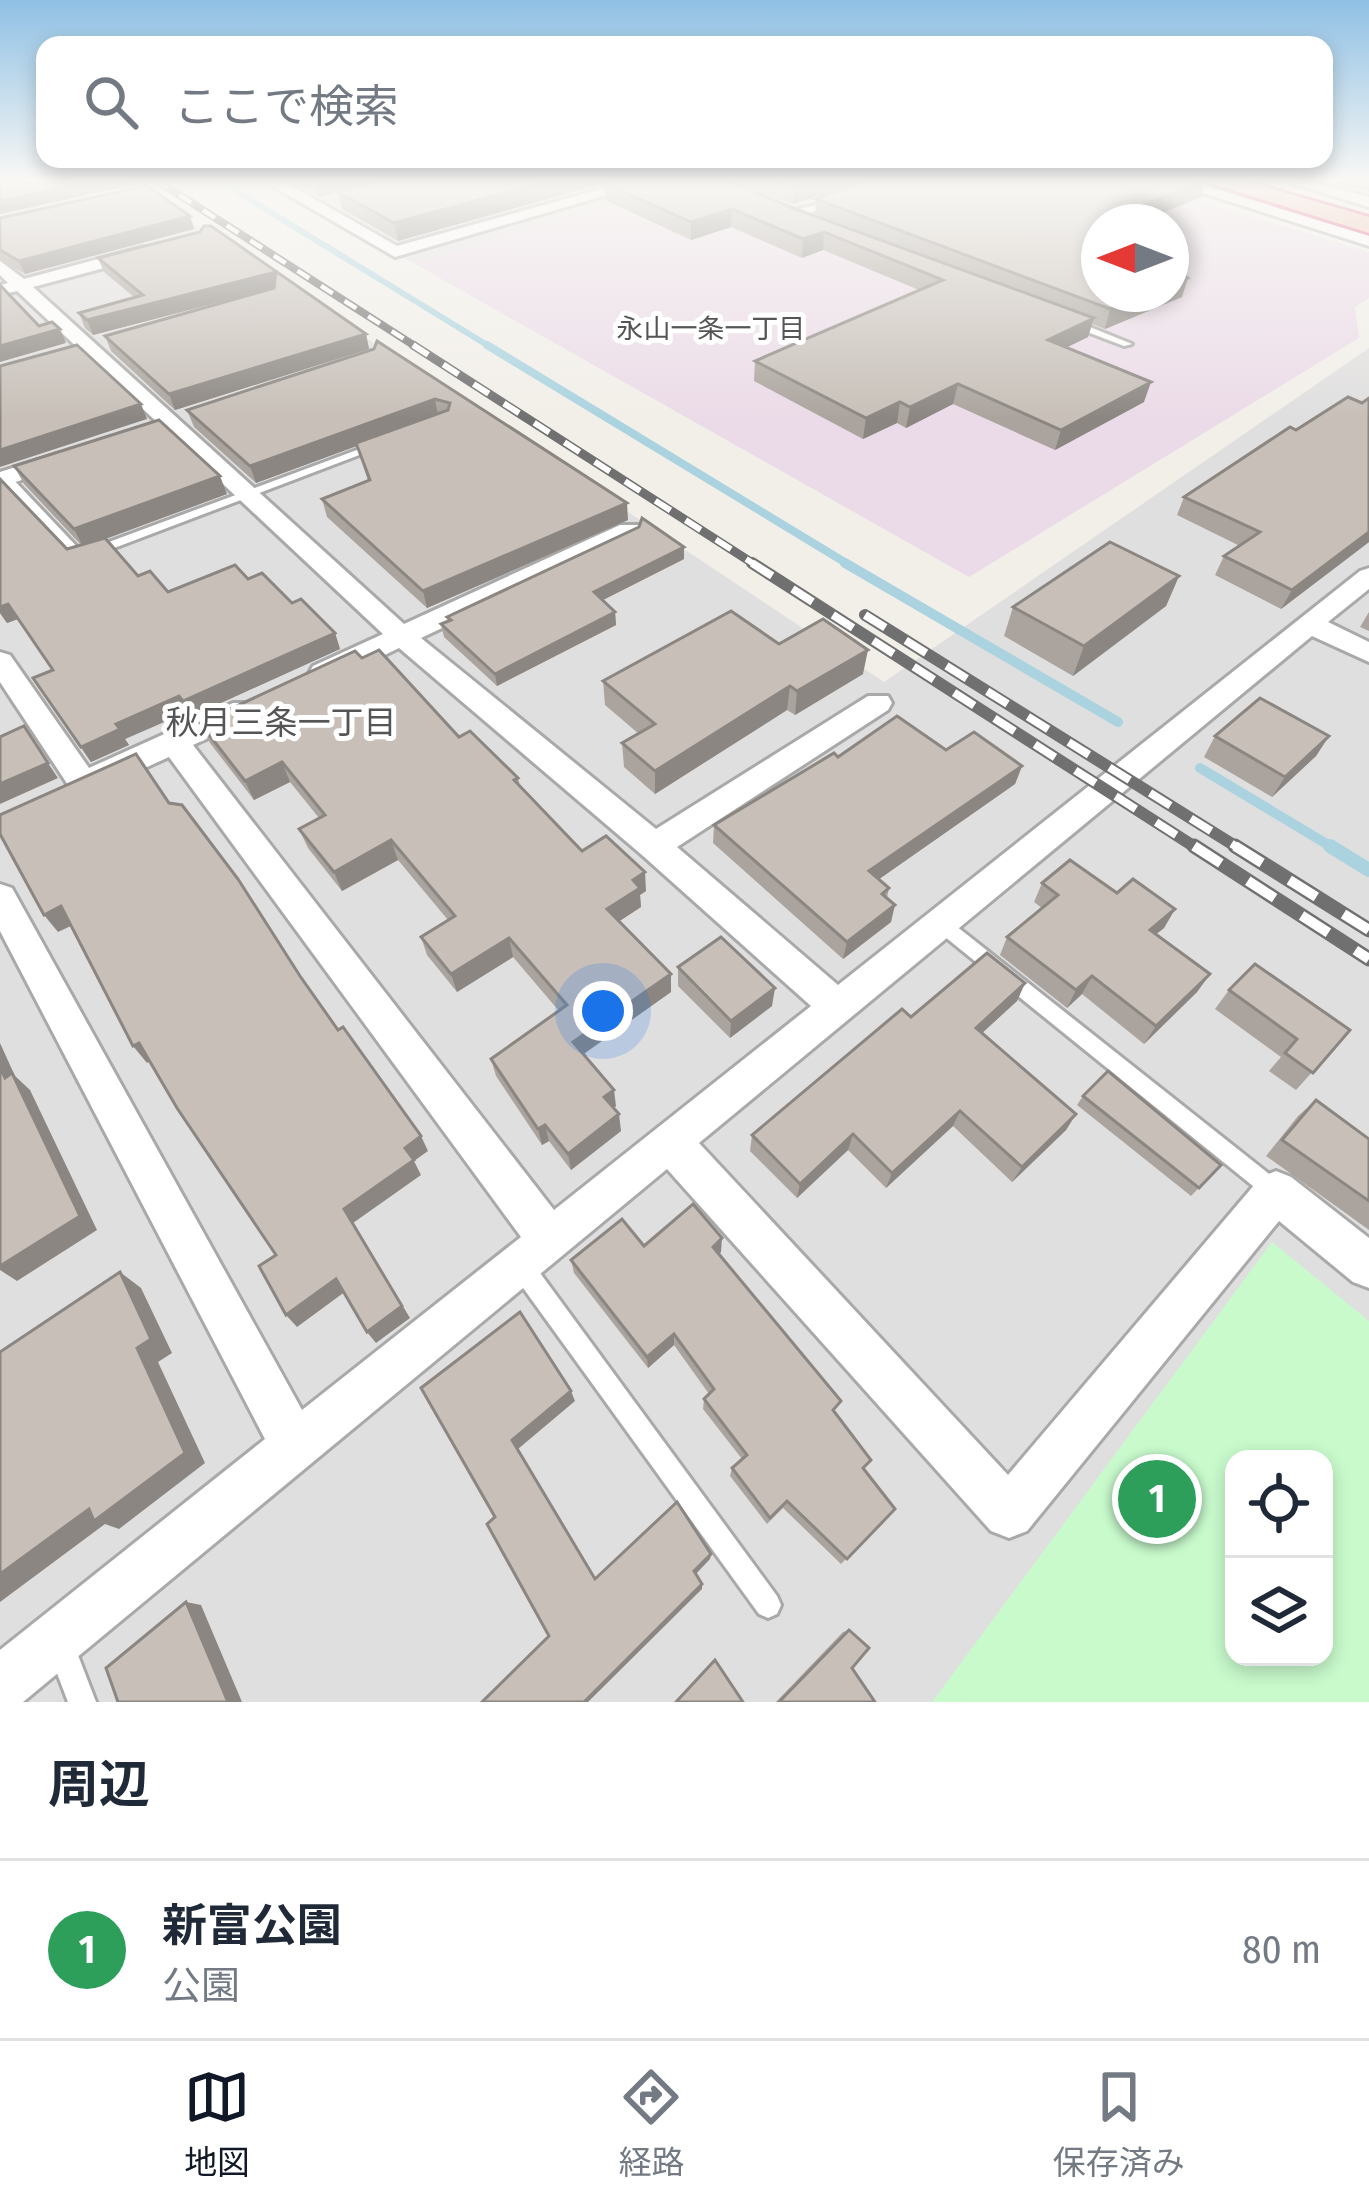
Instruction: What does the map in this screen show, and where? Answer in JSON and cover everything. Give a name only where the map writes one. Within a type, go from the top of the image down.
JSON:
[{"type":"street","points":[[7,280],[107,259]]},
{"type":"street","points":[[7,280],[171,423],[401,636],[654,846],[837,1007]]},
{"type":"street","points":[[3,479],[88,451]]},
{"type":"street","points":[[0,661],[72,788],[628,530]]},
{"type":"street","points":[[0,1685],[1369,576]]},
{"type":"street","points":[[1310,624],[1369,652]]},
{"type":"street","points":[[654,846],[878,703]]},
{"type":"street","points":[[174,742],[535,1252]]},
{"type":"street","points":[[0,898],[295,1446]]},
{"type":"street","points":[[670,1142],[1009,1513],[1276,1192],[1369,1266]]},
{"type":"lane","points":[[1064,320],[1127,344]]},
{"type":"lane","points":[[3,479],[80,556],[400,438]]},
{"type":"lane","points":[[940,923],[1276,1192]]},
{"type":"lane","points":[[535,1252],[768,1605]]},
{"type":"lane","points":[[58,1638],[82,1702]]},
{"type":"shaded area","points":[[0,259],[248,259],[884,682],[1369,348],[1369,1702],[0,1702]]},
{"type":"shaded area","points":[[1081,259],[1081,312],[1189,312],[1189,259],[1369,259],[1369,298],[1355,307],[1359,338],[969,577],[413,263]]},
{"type":"green space","points":[[1272,1242],[1369,1321],[1369,1702],[932,1702]]},
{"type":"building","points":[[100,259],[259,259],[366,334],[169,394],[105,336],[274,288],[276,272],[87,320],[79,313],[143,295]]},
{"type":"building","points":[[892,259],[934,259],[1094,318],[1048,340],[1151,382],[1061,430],[958,384],[910,407],[900,402],[866,418],[755,361],[943,280]]},
{"type":"building","points":[[978,259],[1081,259],[1081,298]]},
{"type":"building","points":[[0,285],[39,326],[52,322],[60,329],[0,346]]},
{"type":"building","points":[[377,341],[627,503],[423,591],[322,499],[370,480],[356,443],[448,410],[450,403],[435,399],[250,466],[187,410],[374,349]]},
{"type":"building","points":[[77,345],[141,404],[0,450],[0,366]]},
{"type":"building","points":[[1348,397],[1362,403],[1369,398],[1369,532],[1292,590],[1224,556],[1260,532],[1184,497],[1290,427],[1296,430]]},
{"type":"building","points":[[159,420],[220,476],[74,529],[14,466]]},
{"type":"building","points":[[0,479],[67,549],[105,538],[138,576],[150,571],[168,592],[235,565],[248,579],[262,573],[292,603],[301,599],[335,633],[183,701],[179,696],[116,724],[120,729],[81,747],[33,678],[53,670],[8,604],[0,607]]},
{"type":"building","points":[[642,518],[684,547],[594,592],[615,612],[495,674],[441,624],[451,620],[447,617],[639,527]]},
{"type":"building","points":[[1110,542],[1179,576],[1084,646],[1013,607]]},
{"type":"building","points":[[731,611],[779,644],[823,619],[868,650],[797,691],[790,686],[655,771],[622,743],[655,724],[603,681]]},
{"type":"building","points":[[379,650],[459,737],[470,731],[518,778],[514,780],[582,851],[606,836],[645,872],[633,880],[640,888],[607,909],[671,974],[573,1042],[614,1090],[604,1097],[619,1114],[568,1154],[545,1125],[538,1129],[491,1059],[567,1005],[509,938],[451,974],[421,937],[455,916],[391,840],[334,872],[299,829],[325,815],[282,762],[245,781],[200,723],[355,651],[362,658]]},
{"type":"building","points":[[1260,698],[1329,736],[1285,777],[1215,736]]},
{"type":"building","points":[[897,716],[946,750],[974,732],[1022,766],[869,871],[889,888],[882,894],[895,905],[847,942],[714,825],[834,753],[838,757]]},
{"type":"building","points":[[24,726],[48,763],[0,784],[0,737]]},
{"type":"building","points":[[136,754],[169,803],[182,805],[238,879],[338,1030],[343,1027],[421,1136],[405,1148],[414,1160],[344,1209],[402,1306],[367,1332],[336,1279],[286,1315],[259,1266],[276,1255],[139,1043],[133,1046],[61,906],[44,915],[0,834],[0,815]]},
{"type":"building","points":[[1070,860],[1117,893],[1133,879],[1175,909],[1150,930],[1210,974],[1156,1026],[1092,976],[1076,990],[1007,937],[1058,895],[1042,883]]},
{"type":"building","points":[[721,937],[775,988],[731,1021],[678,967]]},
{"type":"building","points":[[987,953],[1025,983],[976,1028],[1076,1114],[1022,1167],[960,1111],[892,1173],[853,1134],[800,1184],[752,1135],[902,1009],[911,1017]]},
{"type":"building","points":[[1255,964],[1350,1030],[1313,1073],[1285,1053],[1297,1039],[1229,990]]},
{"type":"building","points":[[0,1066],[5,1078],[12,1073],[80,1216],[0,1266]]},
{"type":"building","points":[[1108,1071],[1221,1165],[1199,1188],[1083,1096]]},
{"type":"building","points":[[1316,1100],[1369,1139],[1369,1201],[1282,1140]]},
{"type":"building","points":[[693,1204],[722,1238],[713,1247],[841,1401],[833,1410],[871,1460],[863,1468],[895,1509],[847,1559],[787,1501],[770,1518],[732,1468],[747,1455],[704,1399],[714,1389],[674,1334],[647,1357],[571,1260],[622,1219],[644,1246]]},
{"type":"building","points":[[120,1272],[151,1339],[137,1348],[185,1453],[94,1521],[89,1509],[0,1574],[0,1352]]},
{"type":"building","points":[[520,1312],[571,1391],[512,1440],[595,1579],[677,1502],[711,1554],[694,1571],[702,1584],[584,1702],[482,1702],[549,1636],[487,1524],[495,1517],[421,1388]]},
{"type":"building","points":[[186,1602],[228,1702],[118,1702],[106,1668]]},
{"type":"building","points":[[849,1630],[869,1648],[852,1668],[875,1702],[779,1702]]},
{"type":"building","points":[[715,1660],[743,1702],[676,1702]]},
{"type":"waterway","points":[[348,259],[492,348]]},
{"type":"waterway","points":[[487,345],[851,566]]},
{"type":"waterway","points":[[845,563],[1118,722]]},
{"type":"waterway","points":[[1200,768],[1330,846]]},
{"type":"waterway","points":[[1330,846],[1335,849]]},
{"type":"waterway","points":[[1330,846],[1369,870]]},
{"type":"railway","points":[[280,259],[418,348]]},
{"type":"railway","points":[[413,345],[757,566]]},
{"type":"railway","points":[[752,563],[1198,849]]},
{"type":"railway","points":[[865,615],[1240,849]]},
{"type":"railway","points":[[1194,846],[1369,959]]},
{"type":"railway","points":[[1235,846],[1369,930]]},
{"type":"place","name":"新富公園","points":[[1157,1499]]},
{"type":"district","name":"永山一条一丁目","points":[[711,329]]},
{"type":"district","name":"秋月三条一丁目","points":[[281,723]]}]
